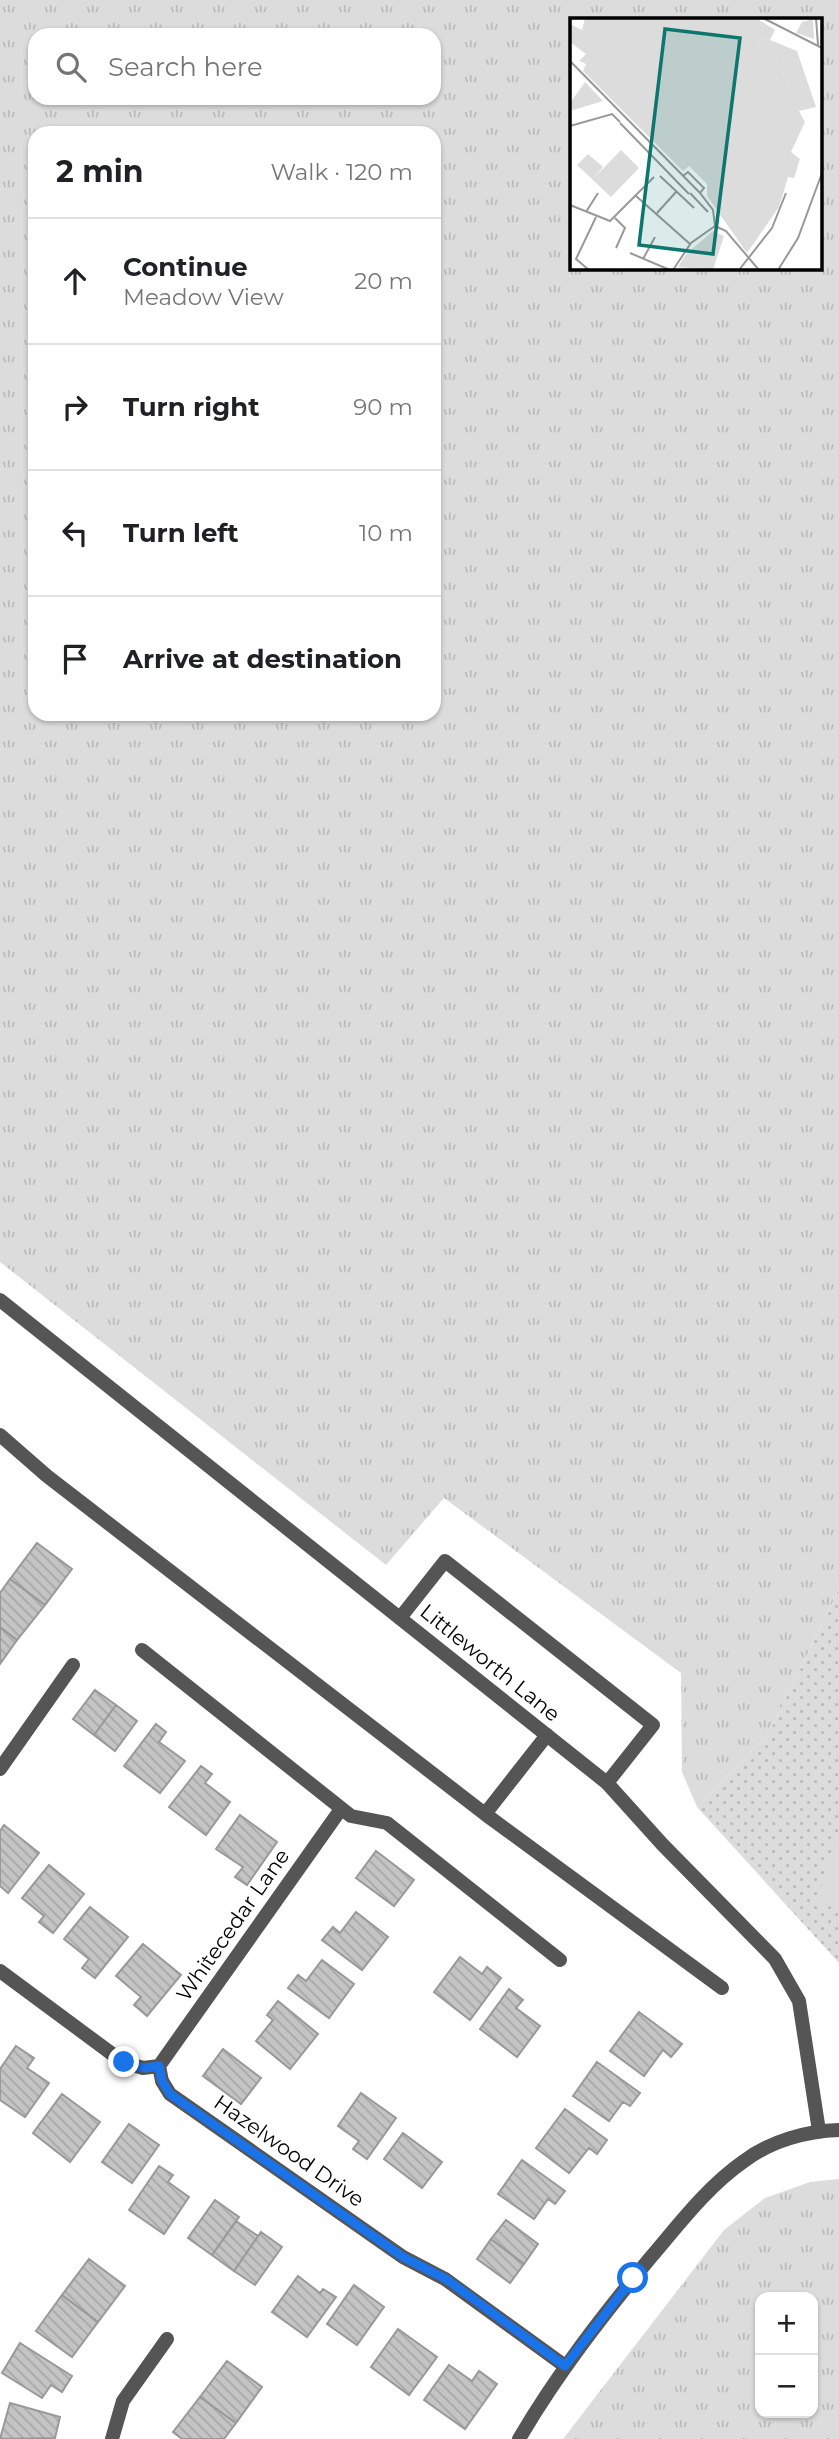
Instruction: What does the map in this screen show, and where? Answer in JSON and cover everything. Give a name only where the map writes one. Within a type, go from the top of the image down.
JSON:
[{"type":"street","name":"Littleworth Lane","points":[[0,1300],[607,1783],[662,1844],[775,1959],[799,2001],[819,2131]]},
{"type":"street","points":[[0,1435],[47,1476],[485,1814],[722,1988]]},
{"type":"street","points":[[400,1618],[444,1561],[653,1725],[607,1783]]},
{"type":"street","points":[[142,1650],[341,1809],[351,1816],[387,1823],[560,1960]]},
{"type":"street","points":[[0,1769],[73,1665]]},
{"type":"street","points":[[485,1814],[547,1735]]},
{"type":"street","name":"Whitecedar Lane","points":[[159,2066],[341,1809]]},
{"type":"street","points":[[0,1971],[124,2062],[144,2068],[159,2066]]},
{"type":"street","name":"Hazelwood Drive","points":[[159,2066],[162,2081],[170,2094],[403,2257],[446,2279],[565,2366]]},
{"type":"street","points":[[519,2439],[565,2366],[709,2189],[746,2159],[786,2139],[819,2131],[839,2130]]},
{"type":"street","points":[[112,2439],[122,2401],[167,2339]]},
{"type":"green space","points":[[0,0],[839,0],[839,1589],[769,1733],[697,1807],[682,1772],[681,1673],[444,1498],[386,1565],[0,1262]]},
{"type":"green space","points":[[839,1589],[839,1963],[697,1807],[769,1733]]},
{"type":"green space","points":[[839,1832],[839,1909],[816,1902]]},
{"type":"green space","points":[[839,2179],[839,2439],[563,2439],[724,2230],[765,2198],[810,2182]]},
{"type":"building","points":[[37,1543],[72,1569],[45,1605],[10,1579]]},
{"type":"building","points":[[10,1579],[45,1605],[17,1640],[0,1627],[0,1593]]},
{"type":"building","points":[[0,1627],[17,1640],[0,1664]]},
{"type":"building","points":[[95,1690],[116,1705],[94,1735],[73,1719]]},
{"type":"building","points":[[116,1705],[137,1721],[115,1751],[94,1735]]},
{"type":"building","points":[[156,1724],[166,1732],[159,1742],[185,1761],[160,1793],[124,1766]]},
{"type":"building","points":[[201,1766],[212,1774],[205,1783],[230,1802],[206,1835],[169,1807]]},
{"type":"building","points":[[240,1815],[277,1842],[247,1885],[235,1877],[243,1867],[216,1849]]},
{"type":"building","points":[[4,1825],[39,1853],[8,1893],[0,1886],[0,1831]]},
{"type":"building","points":[[376,1851],[414,1880],[394,1906],[356,1878]]},
{"type":"building","points":[[49,1865],[84,1894],[53,1933],[39,1922],[44,1916],[22,1898]]},
{"type":"building","points":[[90,1907],[128,1937],[95,1978],[82,1968],[89,1959],[64,1939]]},
{"type":"building","points":[[356,1912],[388,1937],[362,1970],[322,1940],[333,1927],[340,1933]]},
{"type":"building","points":[[143,1944],[181,1975],[147,2016],[134,2005],[141,1997],[116,1976]]},
{"type":"building","points":[[460,1957],[482,1974],[487,1967],[501,1978],[470,2020],[434,1992]]},
{"type":"building","points":[[322,1960],[354,1984],[329,2018],[288,1988],[298,1975],[306,1981]]},
{"type":"building","points":[[509,1989],[523,2000],[516,2008],[540,2026],[517,2057],[480,2029]]},
{"type":"building","points":[[278,2001],[318,2034],[290,2069],[256,2041],[273,2020],[267,2015]]},
{"type":"building","points":[[639,2012],[682,2044],[671,2057],[663,2050],[644,2076],[610,2051]]},
{"type":"building","points":[[16,2046],[34,2058],[27,2068],[49,2083],[25,2117],[0,2100],[0,2069]]},
{"type":"building","points":[[223,2049],[261,2078],[241,2104],[203,2076]]},
{"type":"building","points":[[597,2062],[640,2093],[630,2106],[623,2102],[609,2121],[573,2096]]},
{"type":"building","points":[[361,2093],[396,2118],[367,2159],[353,2149],[359,2141],[338,2126]]},
{"type":"building","points":[[62,2094],[100,2122],[70,2162],[33,2133]]},
{"type":"building","points":[[565,2109],[607,2140],[597,2154],[589,2148],[569,2173],[536,2148]]},
{"type":"building","points":[[129,2124],[159,2145],[132,2183],[102,2162]]},
{"type":"building","points":[[403,2133],[442,2162],[422,2188],[384,2159]]},
{"type":"building","points":[[522,2160],[565,2191],[555,2204],[548,2199],[534,2219],[498,2194]]},
{"type":"building","points":[[159,2166],[173,2175],[168,2182],[189,2197],[164,2234],[129,2210]]},
{"type":"building","points":[[215,2200],[239,2217],[212,2255],[188,2238]]},
{"type":"building","points":[[506,2220],[538,2244],[524,2264],[491,2239]]},
{"type":"building","points":[[236,2221],[258,2236],[234,2271],[212,2255]]},
{"type":"building","points":[[261,2232],[282,2247],[255,2285],[234,2271]]},
{"type":"building","points":[[491,2239],[524,2264],[510,2283],[477,2259]]},
{"type":"building","points":[[89,2259],[125,2286],[98,2322],[62,2295]]},
{"type":"building","points":[[298,2276],[320,2293],[323,2289],[336,2297],[307,2337],[272,2312]]},
{"type":"building","points":[[354,2285],[384,2307],[357,2345],[327,2324]]},
{"type":"building","points":[[62,2295],[98,2322],[72,2357],[36,2331]]},
{"type":"building","points":[[398,2329],[437,2357],[409,2395],[371,2367]]},
{"type":"building","points":[[20,2343],[72,2376],[62,2392],[51,2385],[42,2398],[2,2373]]},
{"type":"building","points":[[227,2361],[262,2387],[236,2423],[200,2397]]},
{"type":"building","points":[[449,2365],[472,2381],[479,2371],[497,2384],[465,2429],[424,2400]]},
{"type":"building","points":[[200,2397],[236,2423],[224,2439],[182,2439],[173,2432]]},
{"type":"building","points":[[10,2403],[60,2417],[55,2438],[0,2439]]},
{"type":"route","points":[[124,2062],[144,2068],[159,2066],[162,2081],[170,2094],[403,2257],[446,2279],[565,2366],[633,2278]]}]
